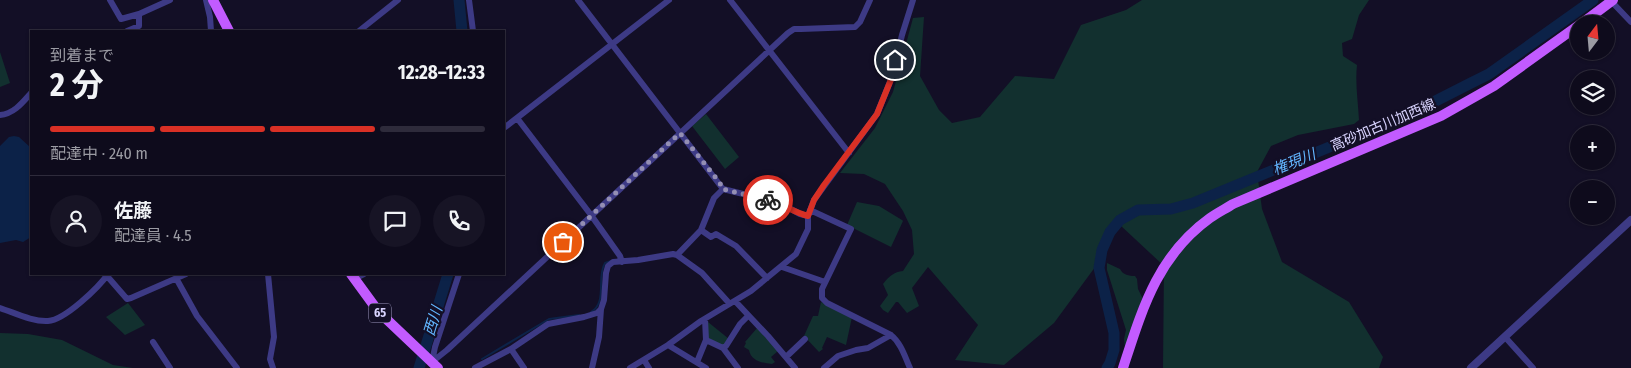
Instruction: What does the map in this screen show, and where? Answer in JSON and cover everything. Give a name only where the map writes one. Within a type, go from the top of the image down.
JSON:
[{"type":"main road","points":[[213,0],[228,30]]},
{"type":"main road","name":"高砂加古川加西線","points":[[1592,15],[1612,0]]},
{"type":"main road","name":"高砂加古川加西線","points":[[1123,368],[1145,303],[1157,277],[1181,245],[1210,218],[1233,204],[1432,120],[1472,100],[1508,77],[1570,31]]},
{"type":"main road","name":"65","points":[[356,275],[378,311],[433,363]]},
{"type":"street","points":[[110,0],[121,19],[139,14],[170,0]]},
{"type":"street","points":[[206,0],[211,30]]},
{"type":"street","points":[[359,30],[398,0]]},
{"type":"street","points":[[469,0],[473,30]]},
{"type":"street","points":[[578,0],[720,183],[722,189]]},
{"type":"street","points":[[505,127],[669,0]]},
{"type":"street","points":[[730,0],[849,153]]},
{"type":"street","points":[[433,363],[680,133],[794,30],[855,27],[860,22],[870,0]]},
{"type":"street","points":[[630,368],[668,345],[767,278],[796,254],[808,229],[809,213],[814,200],[877,114],[892,77],[913,0]]},
{"type":"street","points":[[1612,0],[1631,22]]},
{"type":"street","points":[[139,14],[140,28]]},
{"type":"street","points":[[0,115],[14,110],[30,94]]},
{"type":"street","points":[[517,118],[592,215],[620,256],[622,262]]},
{"type":"street","points":[[722,189],[780,203],[800,214],[809,213],[851,229],[825,282],[821,292],[822,298],[827,303],[895,338],[910,368]]},
{"type":"street","points":[[678,255],[701,230],[714,198],[722,189]]},
{"type":"street","points":[[1471,368],[1631,220]]},
{"type":"street","points":[[701,230],[711,237],[716,234],[736,246],[767,278]]},
{"type":"street","points":[[592,368],[599,337],[601,309],[604,300],[608,266],[613,262],[673,254],[678,255],[702,273],[748,316],[795,368]]},
{"type":"street","points":[[782,266],[825,282]]},
{"type":"street","points":[[0,308],[37,320],[50,321],[67,312],[87,297],[107,275],[127,299],[180,275],[198,316],[237,368]]},
{"type":"street","points":[[268,275],[274,337],[270,359],[273,368]]},
{"type":"street","points":[[433,363],[435,347],[459,275]]},
{"type":"street","points":[[475,368],[511,349],[548,324],[584,317],[597,313],[601,309]]},
{"type":"street","points":[[723,348],[748,316]]},
{"type":"street","points":[[697,362],[706,340],[705,319]]},
{"type":"street","points":[[824,368],[838,356],[868,348],[891,335]]},
{"type":"street","points":[[1505,337],[1533,368]]},
{"type":"street","points":[[786,357],[805,339]]},
{"type":"street","points":[[706,340],[723,348],[738,368]]},
{"type":"street","points":[[153,342],[170,368]]},
{"type":"street","points":[[668,345],[706,368]]},
{"type":"street","points":[[511,349],[524,368]]},
{"type":"street","points":[[644,360],[650,368]]},
{"type":"green space","points":[[1142,0],[1369,0],[1359,15],[1352,39],[1342,43],[1343,56],[1357,65],[1356,85],[1359,120],[1354,124],[1298,135],[1271,146],[1257,172],[1262,209],[1282,262],[1349,302],[1383,357],[1379,368],[1163,368],[1164,266],[1120,225],[1101,259],[1054,323],[1004,365],[955,360],[978,325],[928,267],[912,288],[919,306],[907,313],[896,302],[888,313],[880,306],[888,295],[883,284],[892,275],[903,271],[914,254],[912,230],[903,211],[885,184],[864,174],[840,173],[875,128],[893,92],[913,18],[924,17],[920,76],[939,110],[952,123],[980,117],[1015,76],[1054,79],[1081,25],[1126,10]]},
{"type":"green space","points":[[0,52],[10,83],[0,87]]},
{"type":"green space","points":[[706,114],[739,157],[725,169],[692,126]]},
{"type":"green space","points":[[857,202],[879,206],[903,221],[891,247],[847,225]]},
{"type":"green space","points":[[1107,263],[1120,269],[1126,275],[1135,276],[1143,299],[1125,348],[1126,330],[1107,270]]},
{"type":"green space","points":[[821,302],[852,317],[846,345],[827,337],[823,349],[819,352],[804,336],[813,316],[818,316]]},
{"type":"green space","points":[[128,303],[145,325],[125,335],[106,317]]},
{"type":"green space","points":[[708,322],[729,339],[725,346],[708,339]]},
{"type":"green space","points":[[758,327],[778,351],[771,357],[775,362],[772,364],[755,359],[749,350],[744,347],[745,342]]},
{"type":"green space","points":[[0,333],[28,334],[62,340],[113,365],[133,368],[0,368]]},
{"type":"water","points":[[9,137],[19,137],[30,147],[30,238],[23,242],[16,240],[0,243],[0,146]]},
{"type":"waterway","name":"西川","points":[[459,0],[462,30]]},
{"type":"waterway","name":"権現川","points":[[1107,368],[1114,350],[1114,333],[1099,268],[1102,250],[1110,232],[1120,220],[1138,210],[1171,209],[1193,203],[1410,114],[1489,74],[1593,0]]},
{"type":"waterway","points":[[591,312],[596,308],[601,296],[601,275],[605,263],[611,261]]},
{"type":"waterway","name":"西川","points":[[419,368],[448,275]]},
{"type":"waterway","points":[[482,359],[549,319],[579,315]]},
{"type":"way so far","points":[[563,242],[680,133],[720,183],[722,189],[768,200]]},
{"type":"route","points":[[768,200],[780,203],[800,214],[808,216],[814,200],[824,185],[832,177],[877,114],[892,77],[895,60]]}]
